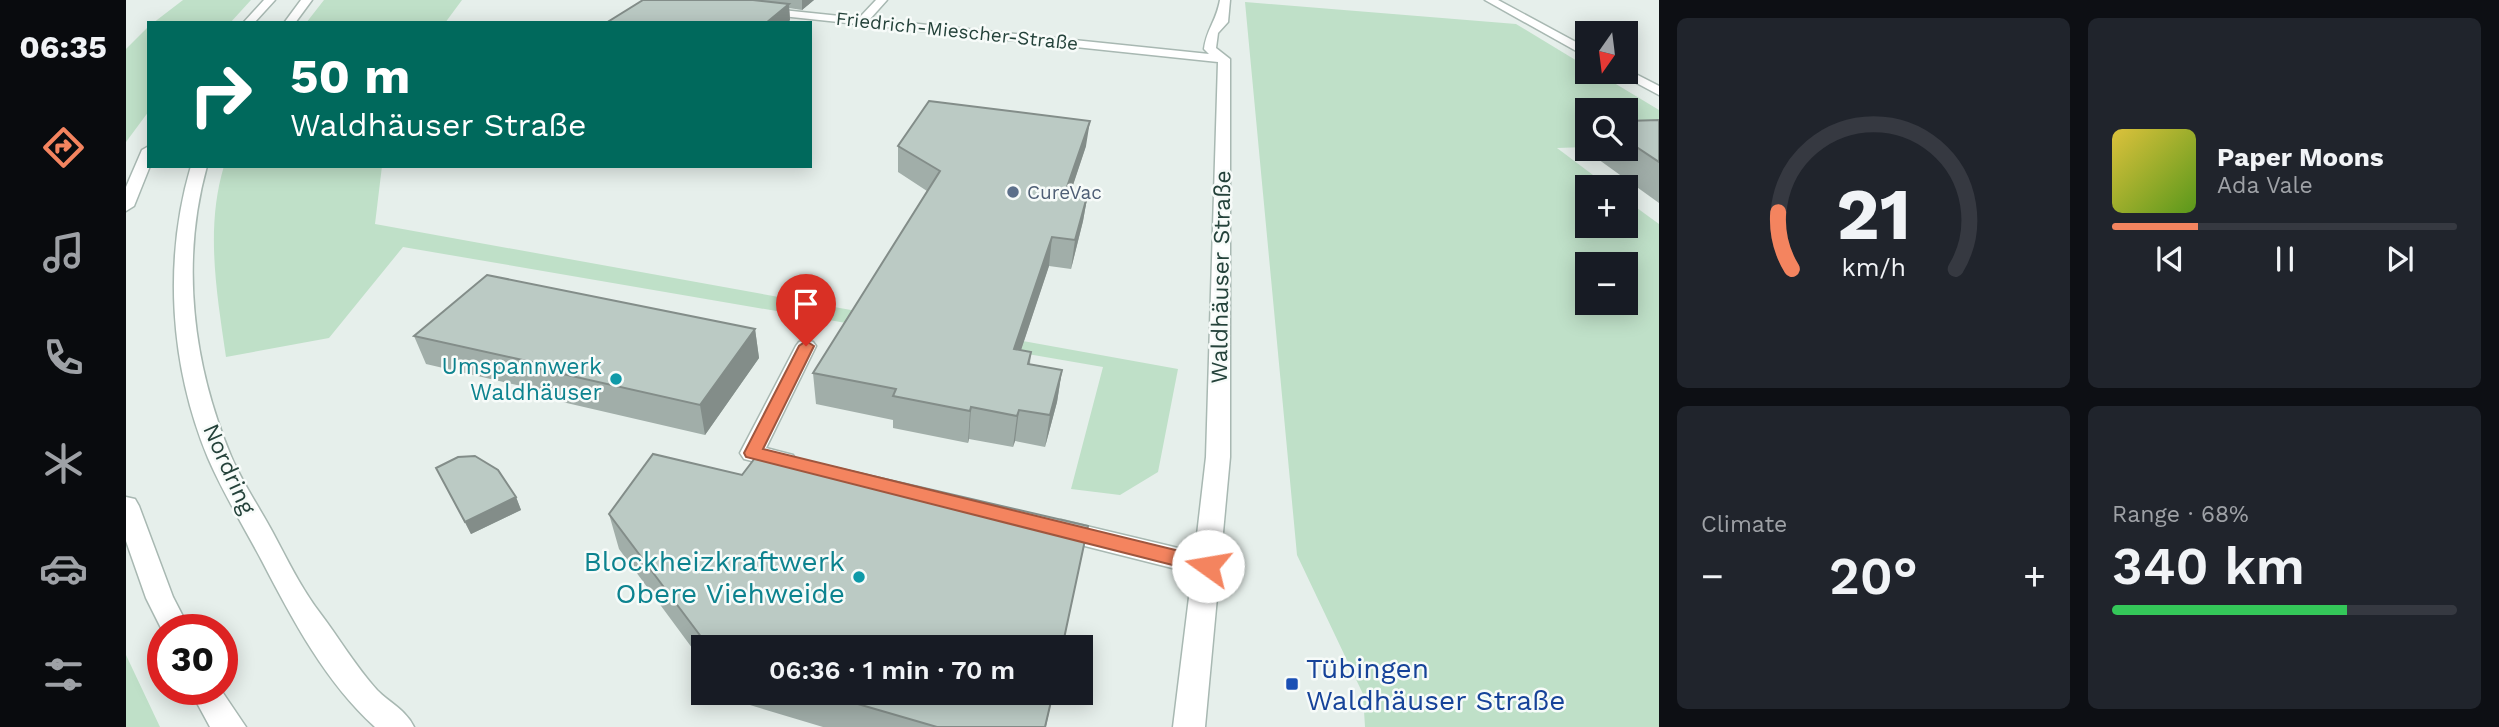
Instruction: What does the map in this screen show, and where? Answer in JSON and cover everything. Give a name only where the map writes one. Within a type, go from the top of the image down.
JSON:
[{"type":"street","points":[[250,21],[270,0]]},
{"type":"street","points":[[291,21],[307,0]]},
{"type":"street","points":[[862,21],[882,0]]},
{"type":"street","name":"Waldhäuser Straße","points":[[1189,727],[1218,457],[1224,59],[1210,49],[1212,32],[1222,22],[1225,0]]},
{"type":"street","points":[[1490,0],[1575,46]]},
{"type":"street","name":"Friedrich-Miescher-Straße","points":[[747,10],[1224,59]]},
{"type":"street","points":[[1638,81],[1659,92]]},
{"type":"street","points":[[126,206],[147,155]]},
{"type":"street","name":"Nordring","points":[[198,168],[189,201],[185,232],[183,304],[188,348],[202,405],[220,458],[300,608],[366,699],[398,727]]},
{"type":"street","points":[[806,346],[752,453],[806,466]]},
{"type":"street","points":[[126,506],[168,614]]},
{"type":"street","points":[[1034,523],[1208,566]]},
{"type":"street","points":[[212,705],[230,727]]},
{"type":"green space","points":[[183,0],[251,0],[232,21],[156,21]]},
{"type":"green space","points":[[324,0],[462,0],[446,21],[308,21]]},
{"type":"green space","points":[[1245,2],[1516,24],[1575,60],[1575,84],[1616,84],[1659,110],[1659,136],[1638,137],[1638,98],[1575,98],[1575,147],[1557,148],[1593,175],[1575,175],[1575,238],[1638,238],[1638,209],[1659,224],[1659,727],[1365,727],[1363,694],[1297,555]]},
{"type":"green space","points":[[147,28],[147,114],[126,142],[126,49]]},
{"type":"green space","points":[[224,168],[382,168],[375,224],[1178,369],[1158,472],[1120,495],[1071,489],[1103,367],[403,247],[329,338],[226,357],[214,262],[218,190]]},
{"type":"green space","points":[[126,655],[147,699],[147,705],[150,705],[160,727],[126,727]]},
{"type":"building","points":[[643,0],[753,0],[789,4],[768,21],[609,21]]},
{"type":"building","points":[[929,101],[1090,121],[1066,190],[1088,193],[1075,240],[1052,237],[1014,349],[1031,352],[1028,364],[1062,370],[1050,415],[1019,410],[1017,416],[971,407],[970,411],[893,396],[896,389],[813,373],[940,171],[898,146]]},
{"type":"building","points":[[1659,120],[1659,162],[1638,148],[1638,121]]},
{"type":"building","name":"Umspannwerk Waldhäuser","points":[[487,275],[755,329],[700,405],[536,368],[541,364],[414,336]]},
{"type":"building","name":"Blockheizkraftwerk Obere Viehweide","points":[[761,450],[1088,526],[1065,635],[700,635],[609,514],[653,454],[742,475]]},
{"type":"building","points":[[475,456],[498,470],[516,497],[465,522],[436,468],[458,457]]},
{"type":"building","points":[[861,705],[1050,705],[1045,727],[937,727]]},
{"type":"place","name":"CureVac","points":[[1013,192]]},
{"type":"place","name":"Umspannwerk Waldhäuser","points":[[616,379]]},
{"type":"place","name":"Blockheizkraftwerk Obere Viehweide","points":[[859,577]]},
{"type":"place","name":"Tübingen Waldhäuser Straße","points":[[1292,684]]},
{"type":"route","points":[[806,346],[752,453],[1208,566]]}]
